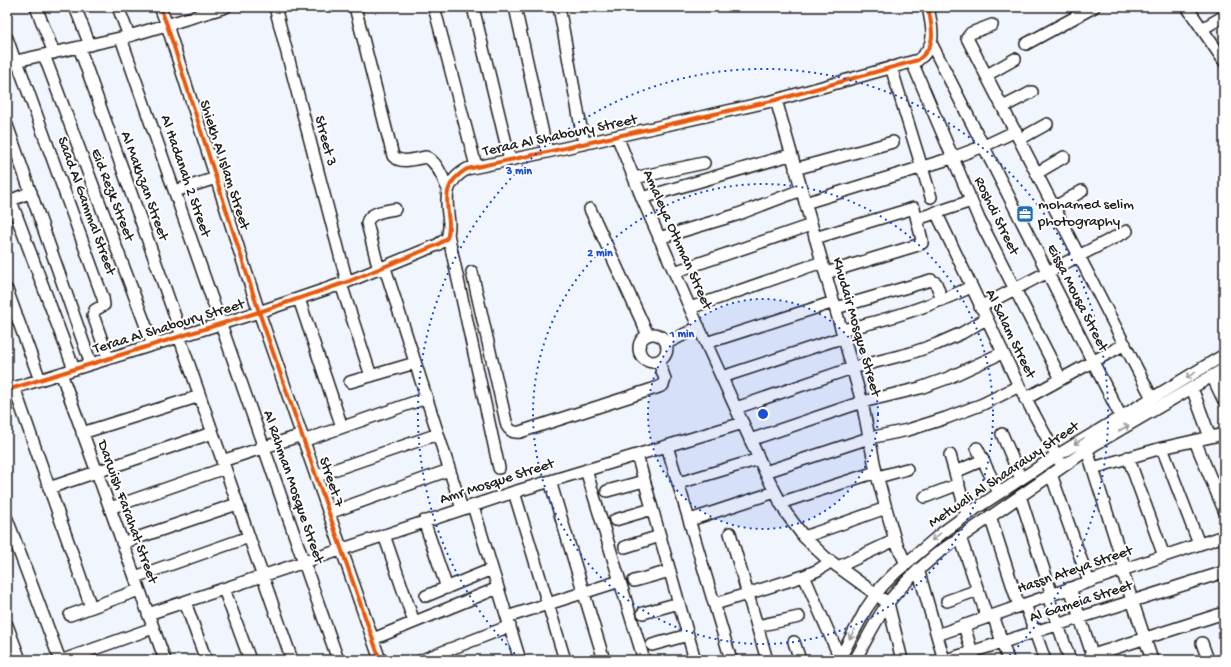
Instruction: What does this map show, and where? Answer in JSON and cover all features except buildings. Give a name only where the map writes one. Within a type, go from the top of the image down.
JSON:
[{"type":"street","name":"Eid Rezk Street","points":[[36,7],[49,54],[152,345]]},
{"type":"street","name":"Al Makhzan Street","points":[[75,7],[84,46],[212,433],[292,660]]},
{"type":"street","points":[[118,7],[126,37]]},
{"type":"street","name":"Shiekh Al Islam Street","points":[[160,7],[259,312]]},
{"type":"street","points":[[7,38],[13,62],[126,37],[167,25],[198,11],[226,7]]},
{"type":"street","name":"Street 3","points":[[274,7],[344,283],[371,376]]},
{"type":"street","points":[[355,7],[393,156],[401,161],[426,157],[429,158],[448,189],[446,199],[449,226],[448,234],[499,468]]},
{"type":"street","points":[[434,7],[476,166]]},
{"type":"street","points":[[473,7],[510,160]]},
{"type":"street","points":[[515,7],[547,152]]},
{"type":"street","points":[[559,7],[584,144]]},
{"type":"street","points":[[928,7],[932,26],[931,43]]},
{"type":"street","points":[[1026,44],[1094,7]]},
{"type":"street","points":[[1187,7],[1224,61]]},
{"type":"street","points":[[1202,29],[1224,16]]},
{"type":"street","points":[[992,25],[971,33],[967,38],[1152,398]]},
{"type":"street","name":"Al Hadanah 2 Street","points":[[126,37],[175,191],[220,324]]},
{"type":"street","name":"Teraa Al Shaboury Street","points":[[448,189],[453,180],[459,174],[476,166],[584,144],[776,100],[918,60],[925,55],[931,43]]},
{"type":"street","name":"Eissa Mousa Street","points":[[931,43],[1092,362],[1121,416]]},
{"type":"street","points":[[987,75],[1015,59]]},
{"type":"street","name":"Saad Al Gammal Street","points":[[13,62],[103,298],[104,305],[95,310],[93,315],[108,358]]},
{"type":"street","name":"Roshdi Street","points":[[912,62],[971,201],[1061,379]]},
{"type":"street","points":[[891,67],[931,197]]},
{"type":"street","points":[[1003,107],[1032,92]]},
{"type":"street","name":"Khudair Mosque Street","points":[[776,100],[790,155],[835,305],[862,402],[877,474],[886,508],[895,540],[906,564]]},
{"type":"street","points":[[805,203],[922,168],[1048,124]]},
{"type":"street","points":[[7,125],[91,364]]},
{"type":"street","name":"Amaleya Othman Street","points":[[617,136],[674,272],[780,503],[804,537],[834,564],[888,603]]},
{"type":"street","points":[[795,169],[892,142]]},
{"type":"street","points":[[642,198],[790,155]]},
{"type":"street","points":[[1037,173],[1064,157]]},
{"type":"street","points":[[634,178],[704,163]]},
{"type":"street","points":[[175,191],[216,178]]},
{"type":"street","points":[[659,238],[736,215],[801,190]]},
{"type":"street","points":[[1054,207],[1082,191]]},
{"type":"street","points":[[30,192],[9,201],[74,369]]},
{"type":"street","points":[[815,238],[916,213],[936,212],[971,201]]},
{"type":"street","points":[[395,209],[372,215],[367,223],[415,363],[462,509]]},
{"type":"street","points":[[590,209],[648,335]]},
{"type":"street","name":"Al Salam Street","points":[[936,212],[1025,399],[1062,466]]},
{"type":"street","points":[[690,308],[824,268],[920,245],[922,240],[916,213]]},
{"type":"street","points":[[674,272],[811,225]]},
{"type":"street","points":[[980,307],[1127,231]]},
{"type":"street","name":"Teraa Al Shaboury Street","points":[[10,388],[299,299],[382,269],[437,245],[446,238],[448,234]]},
{"type":"street","points":[[472,272],[507,426],[514,432],[520,432],[659,387],[663,385],[665,379],[658,362]]},
{"type":"street","points":[[706,343],[835,305],[930,280],[936,283],[942,300]]},
{"type":"street","points":[[722,377],[843,333],[909,313],[942,300],[971,286]]},
{"type":"street","points":[[7,290],[40,380]]},
{"type":"street","points":[[299,299],[342,427]]},
{"type":"street","name":"Street 7","points":[[259,312],[380,660]]},
{"type":"street","points":[[736,408],[852,368],[911,353],[937,344],[962,333],[986,319]]},
{"type":"street","name":"Al Rahman Mosque Street","points":[[220,324],[338,660]]},
{"type":"street","points":[[667,343],[699,327]]},
{"type":"street","points":[[657,334],[667,343],[667,352],[658,362],[650,362],[645,360],[640,353],[639,345],[644,337],[648,335],[657,334]]},
{"type":"street","points":[[1025,399],[1125,344]]},
{"type":"street","points":[[750,440],[862,402],[891,396],[927,385],[968,369],[1002,352]]},
{"type":"street","name":"Metwali Al Shaarawy Street","points":[[839,659],[866,609],[876,594],[889,579],[942,533],[967,514],[1056,456],[1224,355]]},
{"type":"street","points":[[350,382],[415,363]]},
{"type":"street","name":"Metwali Al Shaarawy Street","points":[[858,658],[888,603],[918,569],[938,553],[1062,466],[1224,368]]},
{"type":"street","name":"Darwish Farahat Street","points":[[61,373],[165,660]]},
{"type":"street","points":[[1212,376],[1224,401]]},
{"type":"street","points":[[765,472],[869,438],[908,430],[946,418],[983,404],[1019,386]]},
{"type":"street","points":[[10,388],[49,488],[91,608]]},
{"type":"street","points":[[1192,388],[1210,437]]},
{"type":"street","points":[[82,433],[200,396]]},
{"type":"street","points":[[110,508],[223,465],[263,448],[342,427],[426,398]]},
{"type":"street","name":"Amr Mosque Street","points":[[148,614],[514,492],[743,423]]},
{"type":"street","points":[[49,488],[212,433]]},
{"type":"street","points":[[316,476],[438,434]]},
{"type":"street","points":[[1002,434],[1021,479]]},
{"type":"street","points":[[1093,468],[1162,448],[1224,434]]},
{"type":"street","points":[[1195,440],[1224,510]]},
{"type":"street","points":[[668,446],[731,660]]},
{"type":"street","points":[[977,448],[999,493]]},
{"type":"street","points":[[1162,448],[1199,544]]},
{"type":"street","points":[[1087,450],[1132,601],[1152,660]]},
{"type":"street","points":[[636,455],[695,660]]},
{"type":"street","points":[[950,455],[967,514]]},
{"type":"street","points":[[1128,457],[1164,556]]},
{"type":"street","points":[[679,483],[759,459]]},
{"type":"street","points":[[955,472],[983,460]]},
{"type":"street","points":[[780,503],[877,474],[907,469]]},
{"type":"street","points":[[329,513],[449,470]]},
{"type":"street","points":[[586,470],[644,660]]},
{"type":"street","points":[[1051,474],[1089,582]]},
{"type":"street","points":[[607,491],[644,480]]},
{"type":"street","points":[[550,481],[604,660]]},
{"type":"street","points":[[926,497],[959,484]]},
{"type":"street","points":[[514,492],[565,660]]},
{"type":"street","points":[[690,520],[775,492]]},
{"type":"street","points":[[1020,496],[1058,625],[1070,660]]},
{"type":"street","points":[[122,543],[237,504]]},
{"type":"street","points":[[473,506],[520,660]]},
{"type":"street","points":[[804,537],[886,508]]},
{"type":"street","points":[[615,520],[652,510]]},
{"type":"street","points":[[990,516],[1022,605],[1035,632],[1045,660]]},
{"type":"street","points":[[7,519],[60,660]]},
{"type":"street","points":[[424,522],[447,588]]},
{"type":"street","points":[[730,533],[767,660]]},
{"type":"street","points":[[384,535],[414,622]]},
{"type":"street","points":[[625,547],[660,536]]},
{"type":"street","name":"Hassn Ateya Street","points":[[937,635],[1123,569],[1224,536]]},
{"type":"street","points":[[960,537],[978,590],[1002,642],[1008,660]]},
{"type":"street","points":[[135,577],[249,538]]},
{"type":"street","points":[[715,604],[804,576],[895,540]]},
{"type":"street","points":[[426,596],[492,569]]},
{"type":"street","points":[[918,569],[945,660]]},
{"type":"street","points":[[634,581],[670,570]]},
{"type":"street","name":"Al Gameia Street","points":[[945,660],[973,656],[1002,642],[1224,572]]},
{"type":"street","points":[[804,576],[839,659]]},
{"type":"street","points":[[422,660],[548,604],[620,581]]},
{"type":"street","points":[[373,639],[498,588]]},
{"type":"street","points":[[1070,588],[1094,658],[1145,638],[1224,613]]},
{"type":"street","points":[[224,589],[250,660]]},
{"type":"street","points":[[70,615],[139,590]]},
{"type":"street","points":[[947,600],[978,590]]},
{"type":"street","points":[[185,602],[206,660]]},
{"type":"street","points":[[643,613],[679,603]]},
{"type":"street","points":[[888,603],[902,660]]},
{"type":"street","points":[[757,626],[798,617]]},
{"type":"street","points":[[7,625],[20,660]]},
{"type":"street","points":[[964,625],[973,656]]},
{"type":"street","points":[[63,660],[153,628]]},
{"type":"street","points":[[652,645],[688,634]]},
{"type":"street","points":[[794,642],[800,660]]},
{"type":"street","points":[[1202,642],[1208,660]]},
{"type":"cycle path","points":[[160,7],[259,312],[380,660]]},
{"type":"cycle path","points":[[7,390],[259,312],[347,282],[437,245],[447,238],[448,234],[449,223],[447,199],[450,186],[459,174],[467,169],[776,100],[918,60],[929,48],[931,42],[932,29],[928,7]]},
{"type":"place","name":"mohamed selim photography","points":[[1025,214]]}]
